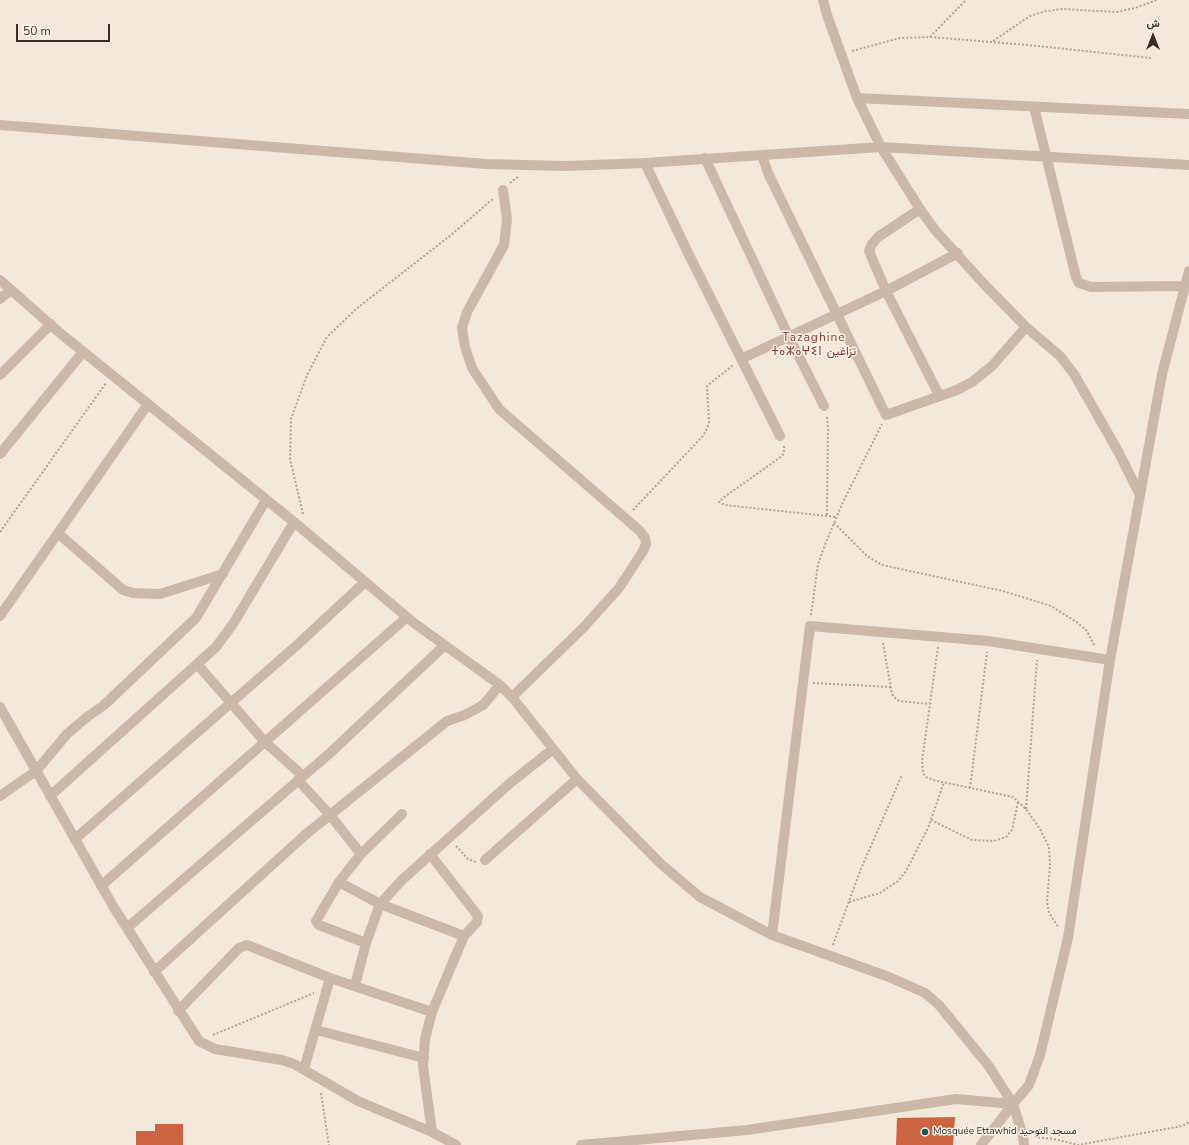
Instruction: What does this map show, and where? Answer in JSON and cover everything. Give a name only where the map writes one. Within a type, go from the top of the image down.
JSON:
[{"type":"street","points":[[823,0],[857,98],[881,147],[920,209],[935,230],[958,253],[983,283],[1026,327],[1060,356],[1074,374],[1119,453],[1140,495]]},
{"type":"street","points":[[857,98],[1189,114]]},
{"type":"street","points":[[1034,107],[1076,277],[1079,283],[1091,287],[1185,286]]},
{"type":"street","points":[[0,125],[486,164],[566,166],[645,163],[881,147],[1189,165]]},
{"type":"street","points":[[762,155],[768,173],[886,415],[939,395],[957,390],[972,382],[992,366],[1026,327]]},
{"type":"street","points":[[705,158],[789,337],[824,406]]},
{"type":"street","points":[[645,163],[780,436]]},
{"type":"street","points":[[503,190],[507,218],[504,245],[467,312],[462,328],[465,347],[472,368],[499,409],[625,518],[645,538],[646,544],[644,552],[620,588],[584,627],[512,698]]},
{"type":"street","points":[[920,209],[878,237],[872,244],[870,251],[886,291],[939,395]]},
{"type":"street","points":[[741,359],[886,291],[958,253]]},
{"type":"street","points":[[981,1145],[1029,1085],[1040,1055],[1068,938],[1110,660],[1162,374],[1189,271]]},
{"type":"street","points":[[0,280],[83,352],[308,533],[407,617],[444,646],[500,685],[577,779],[661,864],[700,897],[772,935],[889,977],[925,993],[939,1005],[988,1065],[1013,1104],[1024,1140]]},
{"type":"street","points":[[0,299],[11,290]]},
{"type":"street","points":[[0,375],[51,324]]},
{"type":"street","points":[[0,454],[83,352]]},
{"type":"street","points":[[0,616],[59,534],[148,404]]},
{"type":"street","points":[[0,796],[36,772],[67,734],[103,706],[196,618],[266,500]]},
{"type":"street","points":[[50,796],[216,647],[226,634],[294,522]]},
{"type":"street","points":[[59,534],[123,590],[133,593],[160,594],[223,574]]},
{"type":"street","points":[[75,839],[230,704],[365,582]]},
{"type":"street","points":[[101,886],[407,617]]},
{"type":"street","points":[[772,935],[810,626],[988,641],[1110,660]]},
{"type":"street","points":[[127,928],[301,778],[444,646]]},
{"type":"street","points":[[197,664],[230,704],[301,778],[361,854]]},
{"type":"street","points":[[154,972],[305,835],[447,720],[475,710],[483,705],[500,685]]},
{"type":"street","points":[[0,707],[101,886],[178,1011],[199,1041],[215,1049],[282,1060],[304,1069],[358,1101],[432,1132],[456,1145]]},
{"type":"street","points":[[355,985],[366,943],[380,904],[402,880],[430,854],[509,784],[553,749]]},
{"type":"street","points":[[485,860],[577,779]]},
{"type":"street","points":[[366,943],[317,923],[317,919],[339,882],[361,854],[402,814]]},
{"type":"street","points":[[430,854],[478,916],[477,922],[464,936],[432,1012],[425,1039],[423,1066],[432,1132]]},
{"type":"street","points":[[339,882],[380,904],[464,936]]},
{"type":"street","points":[[178,1011],[239,948],[247,945],[329,983],[355,985],[432,1012]]},
{"type":"street","points":[[304,1069],[329,983]]},
{"type":"street","points":[[316,1030],[424,1058]]},
{"type":"street","points":[[581,1145],[747,1130],[956,1099],[1013,1104]]},
{"type":"path","points":[[930,37],[966,0]]},
{"type":"path","points":[[992,42],[1030,16],[1046,11],[1063,9],[1116,12],[1135,8],[1157,0]]},
{"type":"path","points":[[841,54],[900,38],[930,37],[1151,58]]},
{"type":"path","points":[[308,533],[290,459],[290,419],[307,375],[327,337],[356,309],[451,235],[534,164]]},
{"type":"path","points":[[625,518],[702,437],[709,422],[707,386],[711,380],[741,359]]},
{"type":"path","points":[[0,532],[112,375]]},
{"type":"path","points":[[824,406],[828,429],[827,516]]},
{"type":"path","points":[[810,626],[818,564],[836,517],[886,415]]},
{"type":"path","points":[[780,436],[785,449],[782,456],[719,502],[725,505],[836,517]]},
{"type":"path","points":[[834,523],[867,556],[882,565],[1003,591],[1051,606],[1069,616],[1087,631],[1093,641],[1099,659]]},
{"type":"path","points":[[881,632],[892,694],[899,701],[930,704]]},
{"type":"path","points":[[939,636],[922,767],[926,777],[1006,795],[1018,801],[1026,809],[1040,829],[1049,847],[1050,866],[1047,902],[1049,913],[1053,922],[1068,938]]},
{"type":"path","points":[[970,788],[988,641]]},
{"type":"path","points":[[1026,809],[1038,649]]},
{"type":"path","points":[[802,683],[891,687]]},
{"type":"path","points":[[829,955],[849,902],[902,775]]},
{"type":"path","points":[[849,902],[880,893],[898,881],[906,871],[931,820],[944,782]]},
{"type":"path","points":[[931,820],[972,840],[994,841],[1006,837],[1012,830],[1018,801]]},
{"type":"path","points":[[448,838],[468,859],[479,862],[485,860]]},
{"type":"path","points":[[199,1041],[329,983]]},
{"type":"path","points":[[319,1078],[329,1145]]},
{"type":"path","points":[[1024,1140],[1054,1139],[1078,1145],[1182,1126],[1189,1122]]},
{"type":"building","name":"Mosquée Ettawhid مسجد التوحيد","points":[[955,1117],[953,1145],[896,1145],[897,1118]]},
{"type":"building","points":[[155,1124],[183,1124],[183,1145],[136,1145],[136,1131],[155,1131]]},
{"type":"place","name":"Mosquée Ettawhid مسجد التوحيد","points":[[925,1132]]},
{"type":"district","name":"Tazaghine ⵜⴰⵣⴰⵖⵉⵏ تزاغين","points":[[814,345]]}]
